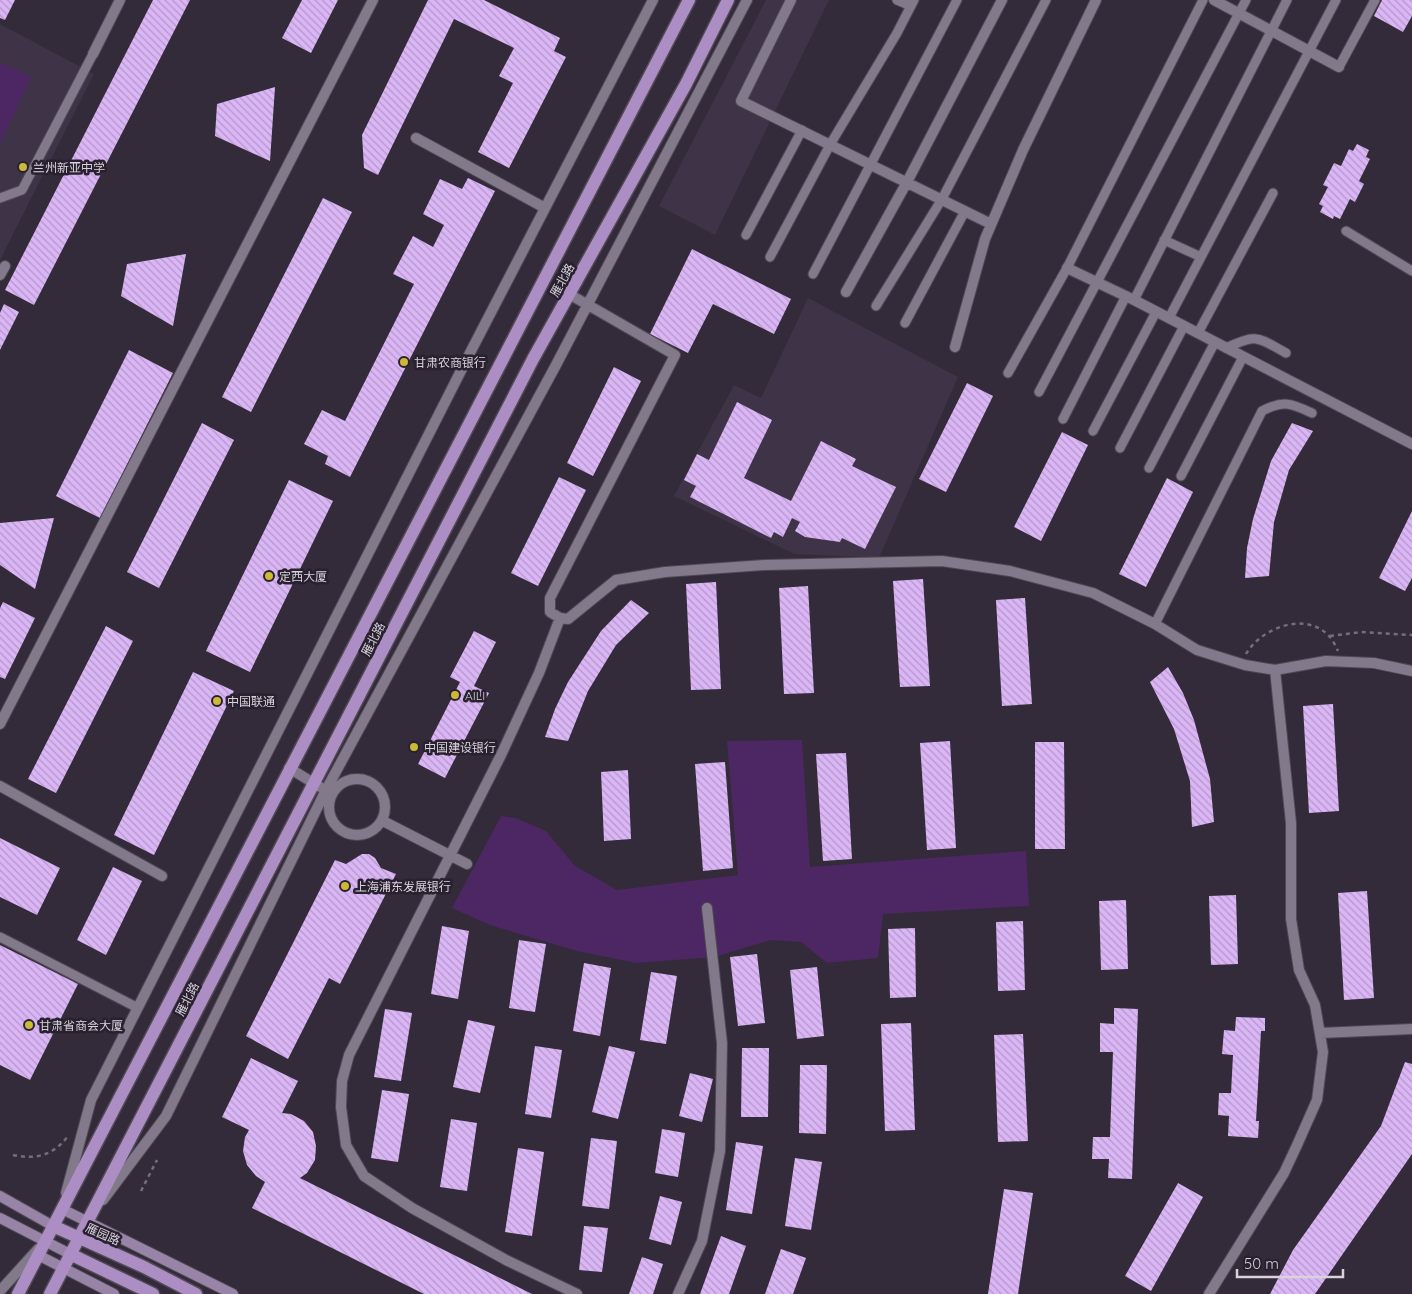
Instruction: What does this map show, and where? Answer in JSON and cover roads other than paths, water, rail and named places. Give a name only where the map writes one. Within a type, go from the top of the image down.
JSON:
[{"type":"main road","name":"雁北路","points":[[18,1294],[689,0]]},
{"type":"main road","name":"雁北路","points":[[50,1294],[569,294],[686,84],[728,0]]},
{"type":"main road","name":"雁园路","points":[[0,1196],[53,1226],[144,1267],[196,1294]]},
{"type":"main road","name":"雁园路","points":[[62,1209],[233,1294]]},
{"type":"main road","points":[[0,1218],[153,1294]]},
{"type":"main road","points":[[38,1255],[114,1294]]},
{"type":"street","points":[[93,54],[120,0]]},
{"type":"street","points":[[0,724],[373,0]]},
{"type":"street","points":[[62,1209],[91,1100],[545,208],[653,0]]},
{"type":"street","points":[[88,1221],[166,1116],[329,792],[747,0]]},
{"type":"street","points":[[791,0],[741,100],[942,198],[991,224]]},
{"type":"street","points":[[846,292],[907,182],[1002,0]]},
{"type":"street","points":[[955,346],[985,238],[1023,150],[1096,0]]},
{"type":"street","points":[[1214,0],[1270,32],[1339,67]]},
{"type":"street","points":[[416,138],[545,208]]},
{"type":"street","points":[[0,276],[5,266]]},
{"type":"street","points":[[1067,268],[1130,298],[1412,444]]},
{"type":"street","points":[[569,294],[675,354],[550,598],[550,612],[560,618],[568,619],[616,580],[665,572],[765,566],[942,561],[1010,572],[1092,593],[1155,624],[1197,650],[1240,663],[1275,670],[1326,661],[1374,663],[1412,672]]},
{"type":"street","points":[[560,618],[539,673],[501,755],[349,1055],[342,1081],[341,1107],[346,1145],[364,1176],[412,1208],[508,1261],[577,1294]]},
{"type":"street","points":[[1209,1294],[1284,1173],[1317,1100],[1324,1052],[1315,1005],[1299,970],[1291,919],[1291,823],[1275,670]]},
{"type":"street","points":[[290,768],[329,792]]},
{"type":"street","points":[[360,779],[371,782],[379,789],[385,799],[386,810],[382,821],[375,830],[365,835],[354,836],[344,833],[335,826],[330,816],[329,792],[349,780],[360,779]]},
{"type":"street","points":[[0,786],[162,876]]},
{"type":"street","points":[[382,821],[467,864]]},
{"type":"street","points":[[678,1294],[702,1241],[720,1151],[722,1043],[707,908]]},
{"type":"street","points":[[1320,1033],[1412,1029]]},
{"type":"street","points":[[0,1291],[45,1241]]},
{"type":"street","points":[[57,1294],[63,1268]]},
{"type":"lane","points":[[770,257],[831,143],[897,33],[912,3],[897,0]]},
{"type":"lane","points":[[813,274],[957,0]]},
{"type":"lane","points":[[876,306],[942,198],[1046,0]]},
{"type":"lane","points":[[1008,373],[1067,268],[1203,0]]},
{"type":"lane","points":[[1038,392],[1246,0]]},
{"type":"lane","points":[[1063,419],[1164,240],[1287,0]]},
{"type":"lane","points":[[1169,318],[1336,0]]},
{"type":"lane","points":[[1339,67],[1375,0]]},
{"type":"lane","points":[[0,198],[22,190],[93,54]]},
{"type":"lane","points":[[746,235],[802,130]]},
{"type":"lane","points":[[1198,333],[1272,193]]},
{"type":"lane","points":[[905,323],[966,211]]},
{"type":"lane","points":[[1346,231],[1412,271]]},
{"type":"lane","points":[[1164,240],[1201,257]]},
{"type":"lane","points":[[1093,431],[1156,312]]},
{"type":"lane","points":[[1120,448],[1184,326]]},
{"type":"lane","points":[[1226,348],[1248,337],[1261,340],[1286,353]]},
{"type":"lane","points":[[1149,468],[1215,342]]},
{"type":"lane","points":[[1181,476],[1243,357]]},
{"type":"lane","points":[[1155,624],[1262,411],[1275,404],[1292,403],[1312,413]]},
{"type":"lane","points":[[0,937],[138,1008]]},
{"type":"place","name":"兰州新亚中学","points":[[23,167]]},
{"type":"place","name":"甘肃农商银行","points":[[404,362]]},
{"type":"place","name":"定西大厦","points":[[269,576]]},
{"type":"place","name":"AILI","points":[[455,695]]},
{"type":"place","name":"中国联通","points":[[217,701]]},
{"type":"place","name":"中国建设银行","points":[[414,747]]},
{"type":"place","name":"上海浦东发展银行","points":[[345,886]]},
{"type":"place","name":"甘肃省商会大厦","points":[[29,1025]]}]
